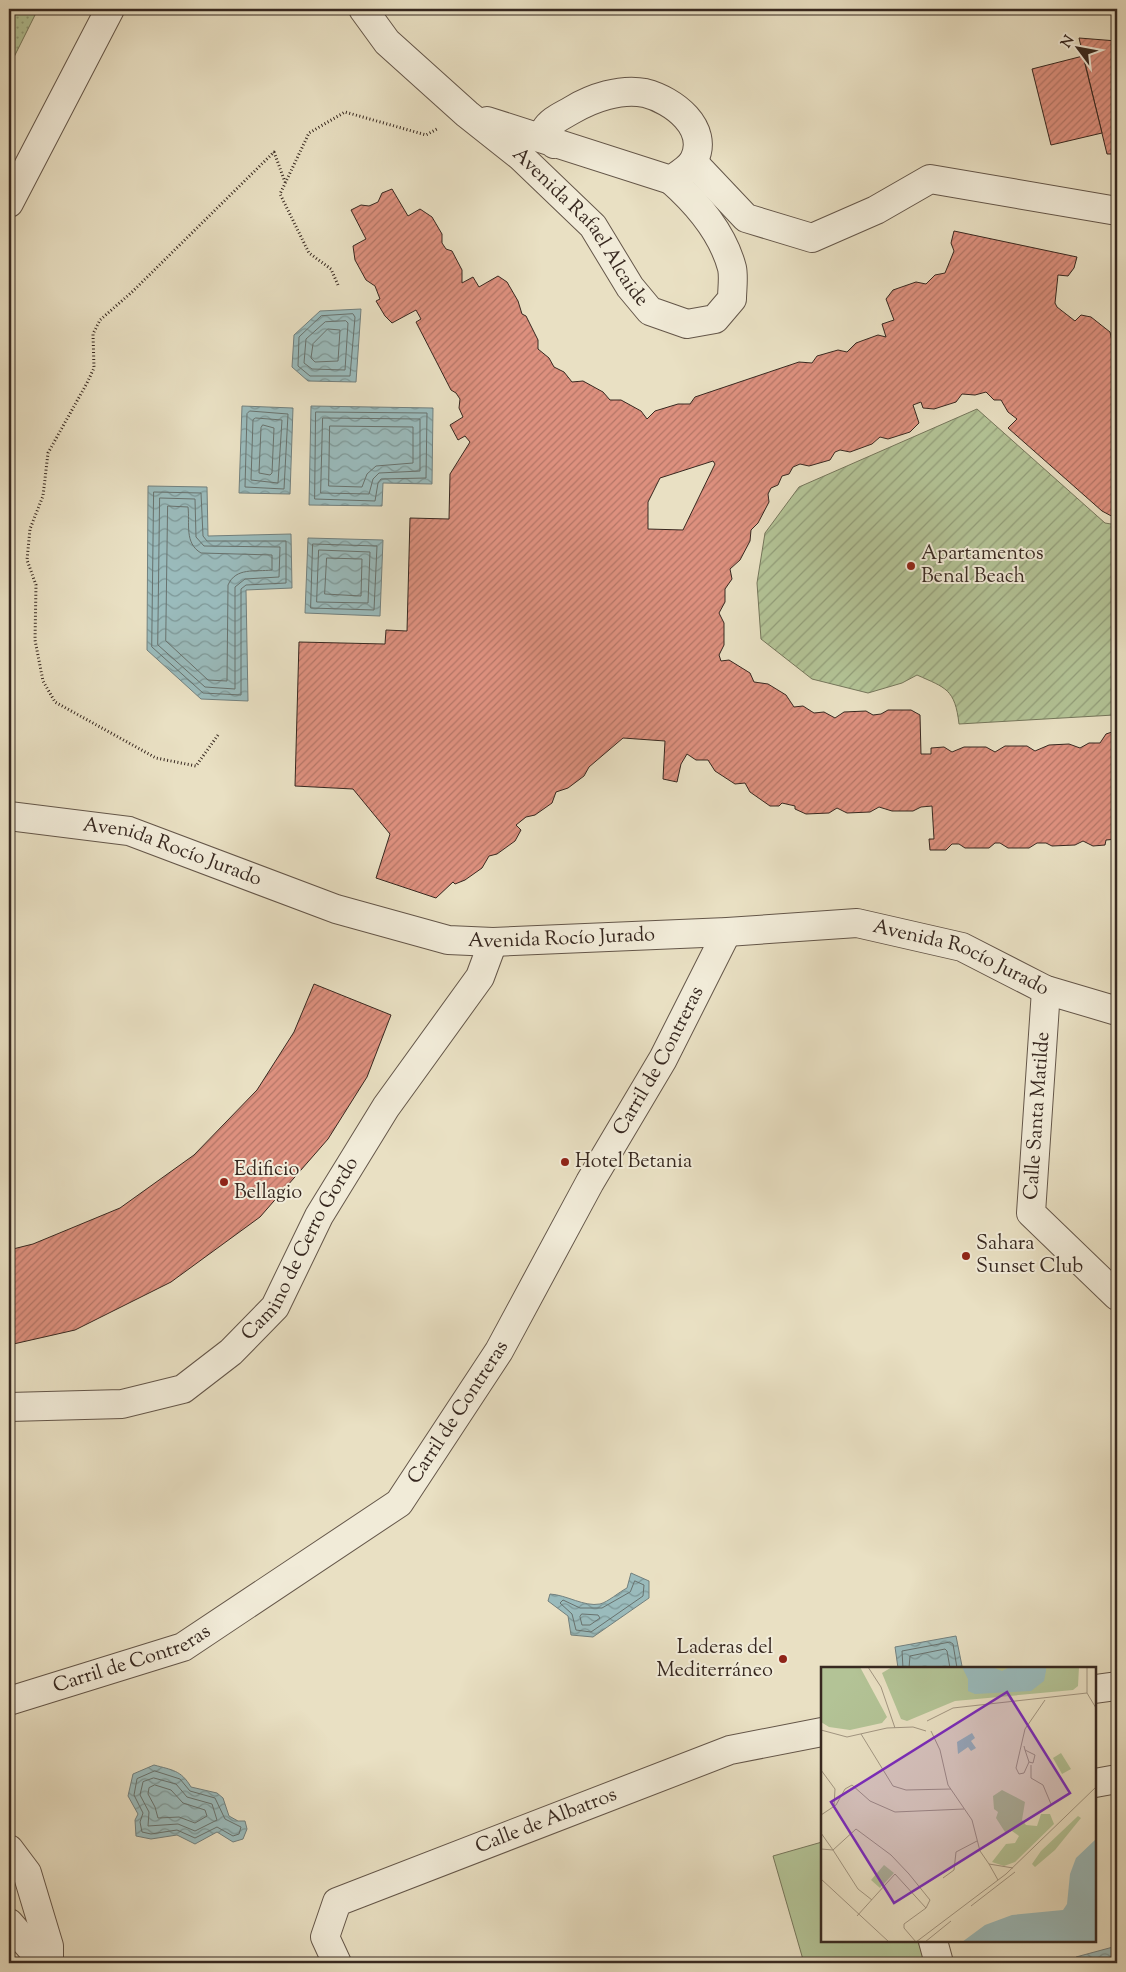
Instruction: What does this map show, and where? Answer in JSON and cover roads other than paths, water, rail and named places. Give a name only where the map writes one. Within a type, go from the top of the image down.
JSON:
[{"type":"street","points":[[9,204],[110,9]]},
{"type":"street","name":"Avenida Rafael Alcaide","points":[[363,9],[387,42],[467,114],[520,156],[593,226],[630,287],[650,311],[687,324],[715,318],[732,299],[732,269],[717,234],[690,197],[671,180],[554,144],[467,114]]},
{"type":"street","name":"Avenida Rafael Alcaide","points":[[554,144],[545,130],[549,123],[584,103],[614,93],[644,93],[676,105],[694,128],[699,146],[693,162]]},
{"type":"street","points":[[671,180],[693,162],[746,218],[812,238],[876,210],[930,179],[1117,211]]},
{"type":"street","name":"Avenida Rocío Jurado","points":[[9,816],[129,831],[336,909],[448,940],[493,942],[727,932],[857,923],[962,947],[1046,990],[1117,1011]]},
{"type":"street","name":"Carril de Contreras","points":[[9,1701],[183,1647],[399,1503],[499,1351],[590,1182],[663,1059],[727,932]]},
{"type":"street","name":"Camino de Cerro Gordo","points":[[9,1407],[122,1404],[140,1400],[183,1389],[230,1352],[275,1307],[319,1216],[386,1107],[480,976],[493,942]]},
{"type":"street","name":"Calle Santa Matilde","points":[[1046,990],[1031,1213],[1117,1296]]},
{"type":"street","points":[[1096,1689],[1117,1686]]},
{"type":"street","name":"Calle de Albatros","points":[[337,1963],[325,1937],[337,1902],[730,1750],[821,1732]]},
{"type":"street","points":[[1096,1783],[1117,1779]]},
{"type":"street","points":[[9,1849],[27,1873],[48,1946],[49,1963]]},
{"type":"street","points":[[9,1923],[44,1963]]},
{"type":"street","points":[[933,1942],[939,1963]]},
{"type":"water","points":[[361,309],[356,382],[308,381],[292,367],[294,335],[320,311]]},
{"type":"water","points":[[242,406],[293,408],[290,494],[239,493]]},
{"type":"water","points":[[311,406],[433,408],[432,484],[383,483],[382,506],[309,505]]},
{"type":"water","points":[[148,486],[207,487],[208,536],[291,534],[292,588],[246,590],[248,701],[201,699],[147,650]]},
{"type":"water","points":[[308,538],[383,540],[380,616],[305,613]]},
{"type":"water","points":[[631,1573],[649,1581],[649,1598],[593,1637],[571,1635],[568,1616],[548,1601],[550,1594],[588,1604],[600,1604],[627,1588]]},
{"type":"water","points":[[956,1636],[962,1666],[898,1667],[895,1647]]},
{"type":"water","points":[[154,1765],[180,1774],[191,1787],[217,1793],[223,1798],[229,1816],[238,1821],[245,1821],[247,1829],[243,1839],[233,1842],[217,1832],[195,1844],[177,1835],[151,1839],[136,1836],[135,1820],[138,1814],[128,1796],[133,1774]]},
{"type":"water","points":[[1113,1947],[1117,1963],[1077,1963],[1076,1957]]},
{"type":"place","name":"Apartamentos Benal Beach","points":[[911,566]]},
{"type":"place","name":"Hotel Betania","points":[[565,1162]]},
{"type":"place","name":"Edificio Bellagio","points":[[224,1182]]},
{"type":"place","name":"Sahara Sunset Club","points":[[966,1256]]},
{"type":"place","name":"Laderas del Mediterráneo","points":[[783,1659]]}]
